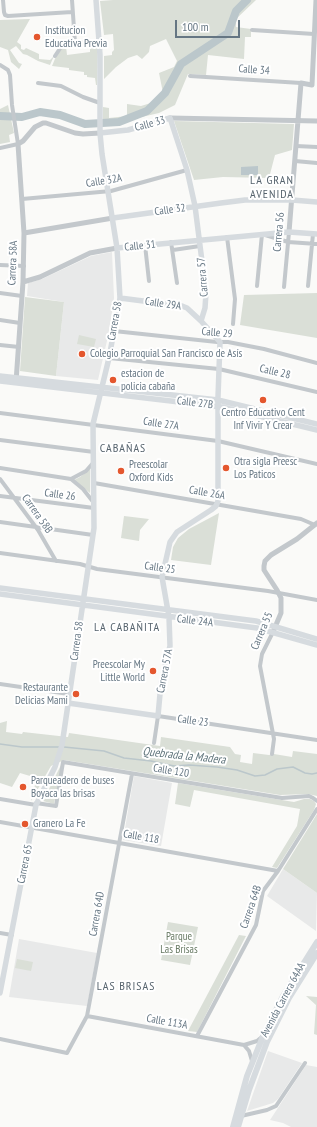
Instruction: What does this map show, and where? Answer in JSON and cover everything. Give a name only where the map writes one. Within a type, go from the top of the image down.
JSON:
[{"type":"main road","name":"Carrera 58","points":[[64,735],[87,566],[93,535],[93,424],[109,358],[120,298],[117,248],[100,133],[99,42],[96,0]]},
{"type":"main road","name":"Calle 33","points":[[100,133],[128,130],[170,118]]},
{"type":"main road","name":"Carrera 57","points":[[170,118],[187,170],[194,206],[206,293],[205,308],[201,321]]},
{"type":"main road","name":"Calle 32","points":[[113,218],[245,200],[292,200],[317,202]]},
{"type":"main road","name":"Calle 31","points":[[117,248],[289,232],[315,234]]},
{"type":"main road","name":"Calle 29A","points":[[120,298],[182,306],[187,308],[201,321]]},
{"type":"main road","points":[[201,321],[220,342],[217,504]]},
{"type":"main road","name":"Calle 27B","points":[[0,376],[16,380],[218,400],[317,424]]},
{"type":"main road","name":"Calle 27B","points":[[0,381],[16,380]]},
{"type":"main road","name":"Calle 27B","points":[[101,389],[218,406],[317,430]]},
{"type":"main road","name":"Carrera 57A","points":[[158,716],[161,683],[170,646],[169,617],[162,577],[170,542],[174,535],[181,529],[211,510],[217,504]]},
{"type":"main road","name":"Calle 24A","points":[[0,588],[169,617],[274,629],[317,639]]},
{"type":"main road","name":"Calle 24A","points":[[0,594],[168,610],[251,620],[317,645]]},
{"type":"main road","name":"Calle 23","points":[[68,703],[158,716]]},
{"type":"main road","name":"Carrera 65","points":[[0,994],[36,804],[55,767],[64,735]]},
{"type":"main road","name":"Avenida Carrera 64AA","points":[[255,1062],[263,1036],[290,984],[317,942]]},
{"type":"main road","name":"Avenida Carrera 64AA","points":[[255,1062],[297,984],[316,957]]},
{"type":"main road","points":[[238,1127],[255,1062]]},
{"type":"main road","points":[[232,1127],[240,1099],[255,1062]]},
{"type":"street","points":[[3,0],[4,12],[5,15],[8,16],[72,12]]},
{"type":"street","points":[[72,0],[75,43]]},
{"type":"street","points":[[315,85],[316,0]]},
{"type":"street","points":[[252,30],[316,34]]},
{"type":"street","points":[[55,56],[61,47],[75,43],[99,42]]},
{"type":"street","points":[[0,65],[8,70],[10,75],[12,105],[18,144],[0,148]]},
{"type":"street","name":"Calle 34","points":[[190,76],[315,85]]},
{"type":"street","points":[[38,83],[61,86],[83,97],[100,102]]},
{"type":"street","name":"Carrera 56","points":[[284,287],[301,83]]},
{"type":"street","name":"Calle 33","points":[[170,118],[317,121]]},
{"type":"street","name":"Calle 33","points":[[18,144],[23,141],[35,127],[43,123],[75,133],[100,133]]},
{"type":"street","name":"Carrera 58A","points":[[16,380],[24,266],[24,233],[18,144]]},
{"type":"street","points":[[296,146],[317,147]]},
{"type":"street","points":[[295,161],[317,163]]},
{"type":"street","name":"Calle 32A","points":[[22,199],[108,191],[187,170]]},
{"type":"street","name":"Calle 32","points":[[24,233],[113,218]]},
{"type":"street","points":[[257,286],[262,234]]},
{"type":"street","name":"Calle 31","points":[[262,234],[288,242],[315,244]]},
{"type":"street","points":[[308,286],[315,244],[315,234]]},
{"type":"street","points":[[227,237],[236,299],[233,324]]},
{"type":"street","points":[[171,242],[177,283]]},
{"type":"street","points":[[145,245],[149,281]]},
{"type":"street","name":"Calle 31","points":[[172,250],[200,246]]},
{"type":"street","name":"Calle 31","points":[[23,282],[40,277],[90,253],[117,248]]},
{"type":"street","points":[[0,264],[24,266]]},
{"type":"street","points":[[0,293],[22,296]]},
{"type":"street","points":[[0,320],[20,323]]},
{"type":"street","name":"Calle 29","points":[[114,331],[228,342],[264,349],[317,363]]},
{"type":"street","points":[[0,345],[19,347]]},
{"type":"street","name":"Calle 28","points":[[109,358],[219,369],[317,392]]},
{"type":"street","name":"Calle 27A","points":[[0,413],[218,441],[317,464]]},
{"type":"street","points":[[0,440],[94,452]]},
{"type":"street","points":[[71,479],[86,471],[94,462]]},
{"type":"street","points":[[0,468],[71,479],[83,489],[94,506]]},
{"type":"street","name":"Carrera 58B","points":[[0,479],[36,527],[56,561]]},
{"type":"street","name":"Calle 26A","points":[[94,483],[300,519],[316,524]]},
{"type":"street","name":"Calle 26","points":[[0,496],[94,506]]},
{"type":"street","points":[[0,522],[93,535]]},
{"type":"street","name":"Carrera 55","points":[[272,754],[274,739],[260,666],[262,654],[274,629],[282,606],[279,593],[264,570],[264,566],[265,562],[272,556],[316,524]]},
{"type":"street","name":"Calle 25","points":[[0,553],[87,566],[97,569],[279,593],[317,600]]},
{"type":"street","points":[[0,684],[69,694]]},
{"type":"street","name":"Calle 23","points":[[158,716],[317,740]]},
{"type":"street","name":"Carrera 57A","points":[[154,743],[158,716]]},
{"type":"street","name":"Calle 120","points":[[36,804],[56,806],[63,762],[282,798],[309,796],[317,802]]},
{"type":"street","name":"Carrera 64D","points":[[0,1039],[66,1053],[87,1016],[132,774]]},
{"type":"street","points":[[0,799],[36,804]]},
{"type":"street","name":"Carrera 64B","points":[[197,1036],[256,925],[263,891],[278,871],[317,809]]},
{"type":"street","name":"Calle 118","points":[[0,822],[278,871]]},
{"type":"street","points":[[0,933],[12,935]]},
{"type":"street","name":"Calle 113A","points":[[87,1016],[244,1045]]},
{"type":"street","points":[[255,1062],[244,1045],[257,1041],[263,1036]]},
{"type":"street","points":[[241,1116],[267,1110],[276,1106],[305,1064]]},
{"type":"shaded area","points":[[258,166],[258,175],[241,175],[241,167]]},
{"type":"shaded area","points":[[112,252],[114,298],[109,332],[98,380],[56,376],[64,302],[27,296],[28,283],[42,279],[91,256]]},
{"type":"shaded area","points":[[134,776],[172,783],[161,846],[123,840]]},
{"type":"shaded area","points":[[283,869],[317,893],[316,931],[267,896]]},
{"type":"shaded area","points":[[19,939],[97,953],[87,1006],[9,997]]},
{"type":"shaded area","points":[[268,1051],[302,1063],[278,1099],[273,1103],[247,1111]]},
{"type":"shaded area","points":[[306,1065],[317,1067],[317,1127],[291,1127],[283,1123],[270,1120]]},
{"type":"green space","points":[[256,0],[236,19],[236,27],[251,29],[251,37],[245,37],[244,59],[208,55],[206,75],[188,74],[175,105],[159,113],[103,126],[103,107],[109,108],[109,118],[127,116],[127,104],[141,106],[154,102],[163,93],[159,73],[174,67],[177,61],[166,39],[150,46],[149,52],[142,59],[137,55],[128,58],[104,79],[104,56],[112,55],[114,50],[113,34],[104,35],[100,1]]},
{"type":"green space","points":[[30,19],[17,42],[21,45],[21,49],[24,50],[26,48],[39,54],[39,59],[50,60],[54,56],[50,65],[23,54],[16,46],[10,50],[19,63],[22,64],[19,69],[11,62],[8,50],[0,47],[0,20]]},
{"type":"green space","points":[[96,43],[98,45],[97,85],[95,78],[87,77],[87,75],[84,75],[84,72],[52,66],[57,54],[62,48],[66,46],[67,55],[90,52],[90,44]]},
{"type":"green space","points":[[8,105],[14,133],[9,135],[10,142],[0,144],[0,109]]},
{"type":"green space","points":[[174,121],[294,124],[292,150],[275,155],[269,178],[223,177],[194,180]]},
{"type":"green space","points":[[317,293],[317,338],[240,325],[244,295]]},
{"type":"green space","points":[[25,297],[64,302],[56,376],[20,371]]},
{"type":"green space","points":[[79,335],[96,339],[94,347],[77,344]]},
{"type":"green space","points":[[90,469],[90,493],[74,480]]},
{"type":"green space","points":[[219,513],[211,565],[171,560],[173,547],[178,538],[189,529]]},
{"type":"green space","points":[[124,516],[149,519],[140,530],[139,541],[121,538]]},
{"type":"green space","points":[[7,721],[6,732],[22,734],[23,732],[68,737],[69,733],[160,746],[161,737],[230,747],[235,754],[241,755],[240,762],[252,764],[253,753],[292,757],[293,751],[317,754],[317,796],[308,794],[280,795],[64,760],[51,766],[31,801],[36,781],[30,776],[20,773],[12,787],[0,783],[0,723]]},
{"type":"green space","points":[[62,763],[54,804],[43,801]]},
{"type":"green space","points":[[178,783],[294,802],[310,799],[316,804],[314,810],[277,868],[272,867],[297,826],[300,809],[194,790],[190,807],[175,804]]},
{"type":"green space","points":[[317,814],[317,893],[283,869]]},
{"type":"green space","name":"Parque Las Brisas","points":[[168,922],[198,927],[190,965],[161,960]]},
{"type":"green space","points":[[239,935],[246,936],[197,1032],[188,1031]]},
{"type":"green space","points":[[17,959],[33,962],[31,971],[15,968]]},
{"type":"green space","points":[[306,996],[317,997],[317,1035],[314,1034],[316,1005]]},
{"type":"waterway","points":[[0,116],[22,117],[40,112],[60,115],[85,124],[119,122],[147,111],[165,93],[181,64],[228,33],[236,11],[247,0]]},
{"type":"waterway","name":"Quebrada la Madera","points":[[0,744],[22,747],[60,747]]},
{"type":"waterway","name":"Quebrada la Madera","points":[[64,747],[104,751],[124,758],[151,761],[174,766],[189,765],[237,770],[255,776],[265,775],[277,769],[293,767],[305,773],[317,773]]},
{"type":"place","name":"Institucion Educativa Previa","points":[[37,37]]},
{"type":"place","name":"Colegio Parroquial San Francisco de Asís","points":[[82,354]]},
{"type":"place","name":"estacion de policia cabaña","points":[[113,380]]},
{"type":"place","name":"Centro Educativo Cent Inf Vivir Y Crear","points":[[263,400]]},
{"type":"place","name":"Otra sigla Preesc Los Paticos","points":[[226,468]]},
{"type":"place","name":"Preescolar Oxford Kids","points":[[121,471]]},
{"type":"place","name":"Preescolar My Little World","points":[[153,671]]},
{"type":"place","name":"Restaurante Delicias Mami","points":[[76,694]]},
{"type":"place","name":"Parqueadero de buses Boyaca las brisas","points":[[23,787]]},
{"type":"place","name":"Granero La Fe","points":[[25,824]]},
{"type":"district","name":"LA GRAN AVENIDA","points":[[272,188]]},
{"type":"district","name":"CABAÑAS","points":[[123,449]]},
{"type":"district","name":"LA CABAÑITA","points":[[127,628]]},
{"type":"district","name":"LAS BRISAS","points":[[126,987]]}]
